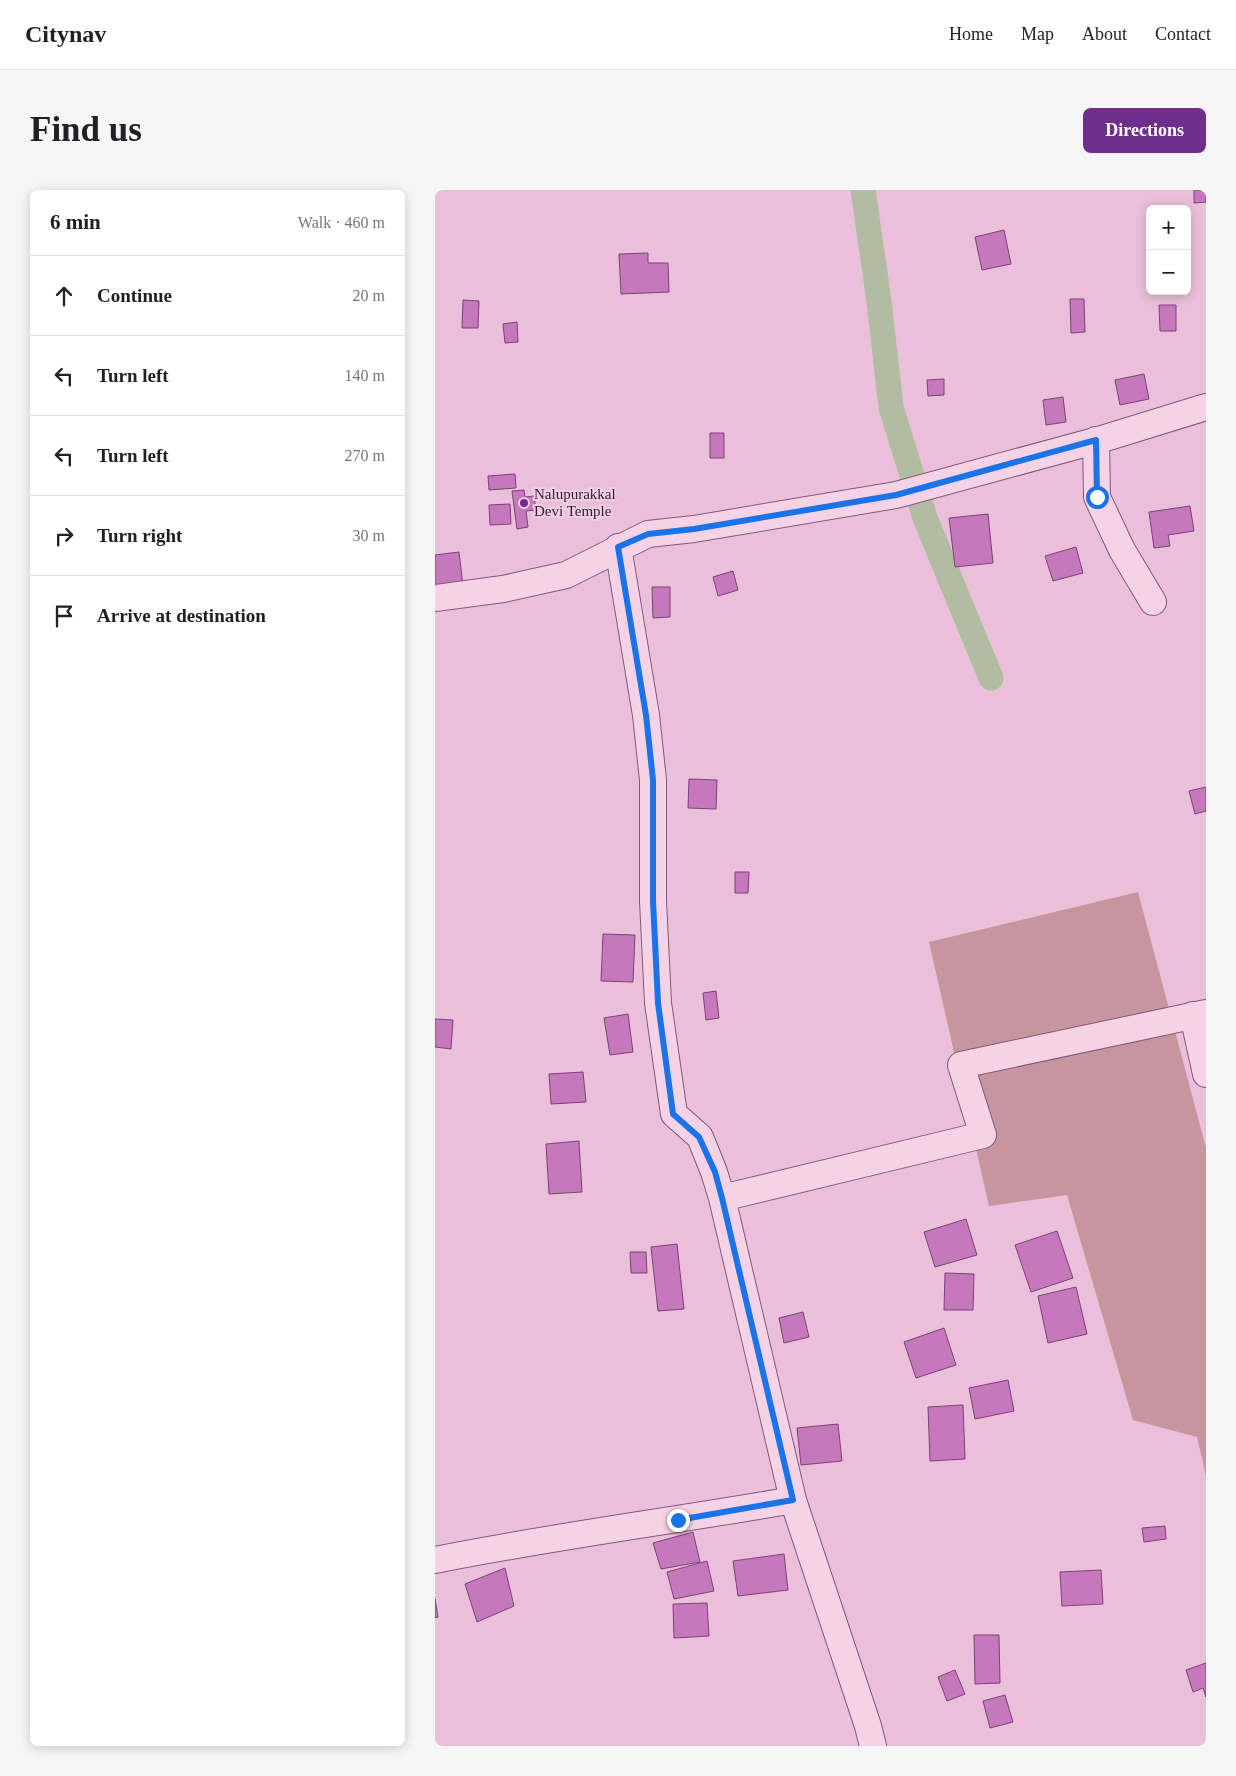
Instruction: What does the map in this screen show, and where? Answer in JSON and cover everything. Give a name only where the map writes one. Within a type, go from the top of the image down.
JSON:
[{"type":"street","points":[[435,598],[503,589],[566,575],[618,547],[648,534],[694,529],[896,495],[1096,440],[1206,407]]},
{"type":"street","points":[[1096,440],[1097,497],[1122,550],[1153,602]]},
{"type":"street","points":[[618,547],[646,715],[653,780],[653,901],[658,1003],[673,1114],[699,1137],[715,1172],[793,1500],[873,1746]]},
{"type":"street","points":[[722,1198],[983,1135],[961,1065],[1200,1014],[1206,1074]]},
{"type":"street","points":[[435,1560],[495,1548],[793,1500]]},
{"type":"shaded area","points":[[1138,892],[1206,1148],[1206,1476],[1197,1437],[1133,1420],[1067,1195],[989,1206],[929,942]]},
{"type":"building","points":[[1194,190],[1206,190],[1206,202],[1194,203]]},
{"type":"building","points":[[1004,230],[1011,264],[982,270],[975,237]]},
{"type":"building","points":[[648,253],[648,263],[668,263],[669,292],[621,294],[619,254]]},
{"type":"building","points":[[1070,299],[1084,299],[1085,332],[1071,333]]},
{"type":"building","points":[[463,300],[479,301],[478,328],[462,328]]},
{"type":"building","points":[[1159,305],[1176,305],[1176,331],[1160,331]]},
{"type":"building","points":[[517,322],[518,342],[505,343],[503,324]]},
{"type":"building","points":[[1144,374],[1149,399],[1120,405],[1115,380]]},
{"type":"building","points":[[944,379],[944,395],[928,396],[927,380]]},
{"type":"building","points":[[1063,397],[1066,422],[1046,425],[1043,400]]},
{"type":"building","points":[[710,433],[724,433],[724,458],[710,458]]},
{"type":"building","name":"Nalupurakkal Devi Temple","points":[[515,474],[516,488],[489,490],[488,476]]},
{"type":"building","name":"Nalupurakkal Devi Temple","points":[[524,490],[525,497],[534,496],[536,510],[526,511],[528,527],[517,529],[512,491]]},
{"type":"building","name":"Nalupurakkal Devi Temple","points":[[510,504],[511,524],[490,525],[489,505]]},
{"type":"building","points":[[1190,506],[1194,531],[1168,535],[1170,546],[1154,548],[1149,512]]},
{"type":"building","points":[[988,514],[993,563],[955,567],[949,518]]},
{"type":"building","points":[[1076,547],[1083,573],[1053,581],[1045,556]]},
{"type":"building","points":[[459,552],[463,586],[435,590],[435,555]]},
{"type":"building","points":[[733,571],[738,590],[718,596],[713,577]]},
{"type":"building","points":[[652,587],[670,587],[670,617],[653,618]]},
{"type":"building","points":[[689,779],[717,780],[716,809],[688,808]]},
{"type":"building","points":[[1206,787],[1206,811],[1195,814],[1189,791]]},
{"type":"building","points":[[735,872],[749,872],[748,893],[735,893]]},
{"type":"building","points":[[603,934],[635,935],[633,982],[601,981]]},
{"type":"building","points":[[716,991],[719,1018],[706,1020],[703,993]]},
{"type":"building","points":[[628,1014],[633,1052],[610,1055],[604,1018]]},
{"type":"building","points":[[435,1019],[453,1020],[451,1049],[435,1047]]},
{"type":"building","points":[[583,1072],[586,1102],[551,1104],[549,1074]]},
{"type":"building","points":[[579,1141],[582,1192],[549,1194],[546,1144]]},
{"type":"building","points":[[966,1219],[977,1255],[935,1267],[924,1232]]},
{"type":"building","points":[[1057,1231],[1073,1278],[1031,1292],[1015,1245]]},
{"type":"building","points":[[677,1244],[684,1309],[658,1311],[651,1247]]},
{"type":"building","points":[[630,1252],[646,1252],[647,1273],[631,1273]]},
{"type":"building","points":[[945,1273],[974,1274],[973,1310],[944,1310]]},
{"type":"building","points":[[1076,1287],[1087,1334],[1048,1343],[1038,1296]]},
{"type":"building","points":[[803,1312],[809,1337],[784,1343],[779,1318]]},
{"type":"building","points":[[944,1328],[956,1365],[916,1378],[904,1342]]},
{"type":"building","points":[[1008,1380],[1014,1411],[975,1419],[969,1388]]},
{"type":"building","points":[[963,1405],[965,1459],[930,1461],[928,1407]]},
{"type":"building","points":[[838,1424],[842,1461],[801,1465],[797,1428]]},
{"type":"building","points":[[1165,1526],[1166,1539],[1144,1542],[1142,1528]]},
{"type":"building","points":[[693,1532],[700,1562],[661,1569],[653,1543]]},
{"type":"building","points":[[784,1554],[788,1590],[738,1596],[733,1561]]},
{"type":"building","points":[[707,1561],[714,1591],[674,1599],[667,1572]]},
{"type":"building","points":[[505,1568],[514,1606],[477,1622],[465,1584]]},
{"type":"building","points":[[1101,1570],[1103,1604],[1062,1606],[1060,1572]]},
{"type":"building","points":[[435,1599],[438,1617],[435,1618]]},
{"type":"building","points":[[707,1603],[709,1636],[674,1638],[673,1604]]},
{"type":"building","points":[[974,1635],[999,1635],[1000,1683],[975,1684]]},
{"type":"building","points":[[1206,1663],[1206,1697],[1203,1688],[1193,1692],[1186,1670]]},
{"type":"building","points":[[955,1670],[965,1694],[947,1701],[938,1677]]},
{"type":"building","points":[[1005,1695],[1013,1722],[990,1728],[983,1701]]},
{"type":"waterway","points":[[863,190],[879,301],[891,407],[925,518],[991,678]]},
{"type":"place","name":"Nalupurakkal Devi Temple","points":[[524,503]]},
{"type":"route","points":[[678,1520],[793,1500],[715,1172],[699,1137],[673,1114],[658,1003],[653,901],[653,780],[646,715],[618,547],[648,534],[694,529],[896,495],[1096,440],[1097,497]]}]
